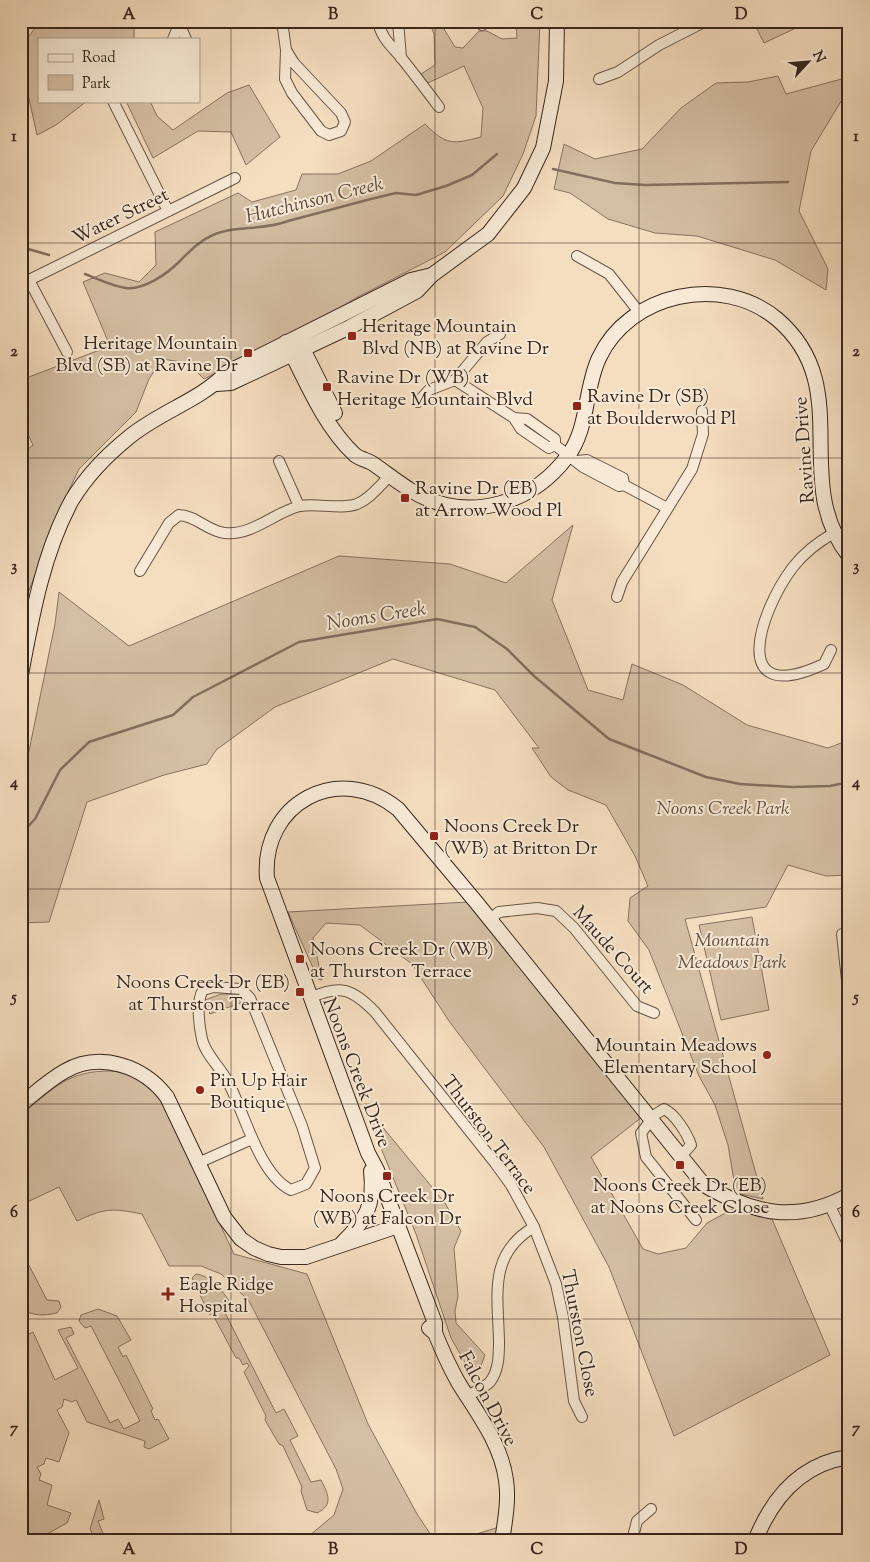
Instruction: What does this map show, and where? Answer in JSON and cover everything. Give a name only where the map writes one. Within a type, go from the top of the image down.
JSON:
[{"type":"street","points":[[282,21],[286,50],[285,79],[292,93],[321,131],[329,135],[341,131],[344,122],[341,113],[294,62],[286,50]]},
{"type":"street","points":[[378,21],[380,30],[389,46],[401,58],[439,107]]},
{"type":"street","points":[[398,21],[401,58]]},
{"type":"street","points":[[21,675],[40,586],[56,536],[73,500],[95,470],[128,438],[157,417],[216,384],[231,383],[294,345],[411,280],[432,275],[488,234],[514,203],[541,154],[556,81],[556,21]]},
{"type":"street","points":[[599,79],[618,72],[659,45],[706,21]]},
{"type":"street","points":[[173,38],[179,23]]},
{"type":"street","points":[[179,23],[186,38]]},
{"type":"street","points":[[114,102],[168,211]]},
{"type":"street","name":"Water Street","points":[[25,282],[235,178]]},
{"type":"street","points":[[577,256],[609,274],[639,312]]},
{"type":"street","points":[[25,282],[67,352]]},
{"type":"street","name":"Ravine Drive","points":[[294,345],[332,425],[357,456],[370,462],[389,477],[434,502],[464,508],[487,507],[509,501],[530,492],[573,458],[582,427],[591,381],[599,358],[615,335],[639,312],[661,301],[680,296],[715,294],[736,298],[763,309],[790,331],[810,362],[818,389],[820,406],[820,488],[834,533],[849,556]]},
{"type":"street","points":[[418,402],[429,390],[455,380],[487,342],[500,334]]},
{"type":"street","points":[[455,380],[514,418],[521,429],[549,448],[555,445],[583,467],[619,486],[624,485],[667,508]]},
{"type":"street","points":[[617,597],[622,582],[692,469],[703,434],[702,411]]},
{"type":"street","points":[[279,461],[299,506]]},
{"type":"street","points":[[140,571],[154,546],[174,518],[188,511],[210,528],[224,533],[233,533],[250,528],[299,506],[354,505],[368,497],[389,477]]},
{"type":"street","points":[[831,650],[824,664],[795,675],[772,673],[764,669],[758,657],[761,631],[783,581],[804,554],[834,533]]},
{"type":"street","name":"Noons Creek Drive","points":[[394,1228],[377,1170],[368,1153],[267,878],[266,859],[274,836],[286,816],[294,807],[314,795],[333,789],[353,788],[385,798],[413,826],[704,1185],[731,1201],[752,1209],[798,1213],[830,1206],[849,1195]]},
{"type":"street","name":"Maude Court","points":[[490,919],[498,912],[537,908],[556,911],[574,928],[637,1006],[654,1013]]},
{"type":"street","points":[[842,934],[849,999]]},
{"type":"street","points":[[214,986],[241,989],[250,998],[302,1126],[315,1168],[312,1177],[306,1184],[290,1190],[278,1184],[252,1139],[228,1082],[202,1041],[199,997],[202,990],[214,986]]},
{"type":"street","name":"Thurston Terrace","points":[[310,998],[329,991],[344,990],[357,996],[375,1012],[495,1163],[511,1185],[534,1227]]},
{"type":"street","points":[[21,1104],[54,1078],[78,1066],[101,1062],[131,1068],[154,1082],[167,1097],[224,1217],[241,1239],[254,1248],[268,1254],[294,1258],[337,1247],[394,1228]]},
{"type":"street","points":[[680,1157],[691,1145],[689,1138],[670,1112],[664,1109],[656,1114],[642,1133],[646,1157],[696,1220]]},
{"type":"street","points":[[198,1163],[252,1139]]},
{"type":"street","name":"Falcon Drive","points":[[368,1153],[370,1171],[435,1323],[435,1334],[467,1396],[492,1436],[504,1468],[507,1496],[502,1541]]},
{"type":"street","points":[[337,1247],[358,1228],[368,1211],[373,1188],[370,1171]]},
{"type":"street","points":[[830,1206],[849,1246]]},
{"type":"street","points":[[467,1396],[485,1386],[495,1372],[500,1355],[498,1287],[501,1262],[519,1236],[534,1227]]},
{"type":"street","name":"Thurston Close","points":[[534,1227],[556,1284],[563,1317],[574,1401],[582,1417]]},
{"type":"street","points":[[755,1541],[769,1509],[786,1488],[813,1468],[849,1457]]},
{"type":"street","points":[[632,1541],[638,1521],[651,1510]]},
{"type":"green space","points":[[40,21],[134,21],[134,38],[38,38],[38,102],[86,102],[56,125],[37,135],[27,90],[21,83],[21,43],[24,43]]},
{"type":"green space","points":[[429,21],[439,21],[455,47],[463,48],[479,31],[487,31],[502,39],[517,38],[516,21],[540,21],[536,116],[523,154],[503,196],[445,252],[354,299],[314,324],[204,379],[188,363],[162,359],[149,379],[136,412],[79,469],[60,509],[25,601],[21,624],[21,455],[33,445],[21,420],[21,380],[110,346],[83,282],[105,273],[139,282],[156,265],[155,232],[238,193],[252,202],[296,190],[302,174],[338,174],[371,161],[425,124],[445,140],[457,142],[481,137],[483,108],[464,66],[428,83],[421,74],[435,65],[434,34]]},
{"type":"green space","points":[[753,21],[811,21],[764,43]]},
{"type":"green space","points":[[778,76],[786,94],[849,77],[849,88],[811,151],[799,211],[828,269],[826,290],[775,260],[697,236],[655,233],[608,219],[570,193],[554,189],[564,144],[595,159],[642,149],[681,108],[716,83],[748,82]]},
{"type":"green space","points":[[249,85],[280,137],[246,165],[231,132],[198,131],[153,158],[126,102],[150,102],[157,116],[173,130],[227,93]]},
{"type":"green space","name":"Noons Creek Park","points":[[573,525],[552,600],[588,690],[623,700],[632,664],[683,685],[747,725],[828,748],[849,740],[849,875],[826,876],[788,865],[766,907],[685,919],[763,1199],[736,1193],[728,1145],[715,1105],[699,1076],[649,950],[628,921],[630,898],[648,886],[635,856],[606,805],[568,790],[551,777],[532,748],[539,748],[495,690],[393,659],[275,707],[216,750],[207,764],[164,775],[87,802],[49,922],[21,923],[21,790],[55,624],[59,592],[129,646],[339,556],[450,564],[506,583]]},
{"type":"green space","points":[[468,902],[642,1117],[591,1157],[643,1249],[658,1254],[686,1248],[707,1223],[733,1209],[772,1219],[830,1355],[674,1436],[609,1267],[544,1147],[449,1021],[412,964],[360,925],[326,923],[313,938],[322,980],[318,979],[288,912]]},
{"type":"green space","name":"Mountain Meadows Park","points":[[752,917],[769,1010],[721,1020],[699,925]]},
{"type":"green space","points":[[221,994],[236,994],[243,1002],[210,1014],[205,1000]]},
{"type":"green space","points":[[97,1071],[113,1071],[137,1079],[155,1094],[165,1108],[234,1254],[307,1274],[368,1424],[417,1514],[435,1541],[303,1541],[334,1515],[343,1489],[336,1469],[249,1301],[221,1274],[201,1266],[169,1266],[142,1214],[109,1210],[77,1221],[59,1187],[21,1205],[21,1115],[62,1082]]},
{"type":"green space","points":[[376,1119],[445,1203],[461,1231],[454,1248],[458,1296],[455,1311],[456,1323],[485,1355],[479,1371],[471,1373],[451,1338],[416,1234],[370,1121]]},
{"type":"green space","points":[[21,1250],[47,1300],[59,1301],[61,1307],[57,1313],[39,1315],[21,1309]]},
{"type":"green space","points":[[196,1274],[212,1281],[231,1304],[223,1309],[276,1413],[284,1409],[298,1436],[290,1440],[311,1482],[321,1480],[327,1494],[328,1503],[317,1513],[307,1510],[301,1491],[302,1487],[283,1446],[279,1444],[265,1420],[266,1416],[244,1372],[249,1366],[247,1363],[243,1365],[239,1358],[236,1358],[213,1315],[209,1314],[192,1278]]},
{"type":"green space","points":[[98,1309],[117,1316],[131,1340],[118,1347],[123,1357],[126,1355],[153,1409],[151,1411],[155,1420],[158,1419],[169,1439],[149,1449],[144,1447],[145,1441],[87,1422],[76,1400],[72,1402],[64,1399],[62,1407],[57,1410],[69,1433],[59,1462],[46,1458],[44,1464],[37,1467],[41,1474],[39,1480],[52,1485],[47,1505],[71,1513],[67,1523],[38,1539],[38,1541],[21,1541],[21,1325],[27,1335],[33,1332],[55,1380],[78,1368],[58,1330],[71,1327],[74,1334],[66,1338],[110,1423],[118,1419],[124,1429],[140,1421],[91,1326],[85,1328],[79,1321],[81,1315]]},
{"type":"green space","points":[[99,1500],[104,1519],[98,1521],[106,1541],[96,1541],[90,1529]]},
{"type":"green space","points":[[499,1527],[495,1541],[454,1541]]},
{"type":"waterway","name":"Hutchinson Creek","points":[[85,274],[126,288],[148,284],[175,266],[199,243],[221,232],[279,224],[396,193],[416,195],[446,186],[472,175],[497,154]]},
{"type":"waterway","name":"Hutchinson Creek","points":[[553,169],[615,183],[645,185],[788,182]]},
{"type":"waterway","name":"Hutchinson Creek","points":[[21,247],[49,255]]},
{"type":"waterway","name":"Noons Creek","points":[[21,834],[35,819],[60,770],[89,742],[173,715],[193,697],[299,642],[437,619],[475,627],[507,649],[534,676],[609,739],[706,777],[740,784],[792,787],[830,786],[849,782]]},
{"type":"place","name":"Heritage Mountain Blvd (NB) at Ravine Dr","points":[[352,336]]},
{"type":"place","name":"Heritage Mountain Blvd (SB) at Ravine Dr","points":[[248,353]]},
{"type":"place","name":"Ravine Dr (WB) at Heritage Mountain Blvd","points":[[327,387]]},
{"type":"place","name":"Ravine Dr (SB) at Boulderwood Pl","points":[[577,406]]},
{"type":"place","name":"Ravine Dr (EB) at Arrow Wood Pl","points":[[405,498]]},
{"type":"place","name":"Noons Creek Dr (WB) at Britton Dr","points":[[434,836]]},
{"type":"place","name":"Noons Creek Dr (WB) at Thurston Terrace","points":[[300,959]]},
{"type":"place","name":"Noons Creek Dr (EB) at Thurston Terrace","points":[[300,992]]},
{"type":"place","name":"Mountain Meadows Elementary School","points":[[767,1055]]},
{"type":"place","name":"Pin Up Hair Boutique","points":[[200,1090]]},
{"type":"place","name":"Noons Creek Dr (EB) at Noons Creek Close","points":[[680,1165]]},
{"type":"place","name":"Noons Creek Dr (WB) at Falcon Dr","points":[[387,1176]]},
{"type":"place","name":"Eagle Ridge Hospital","points":[[168,1294]]}]
